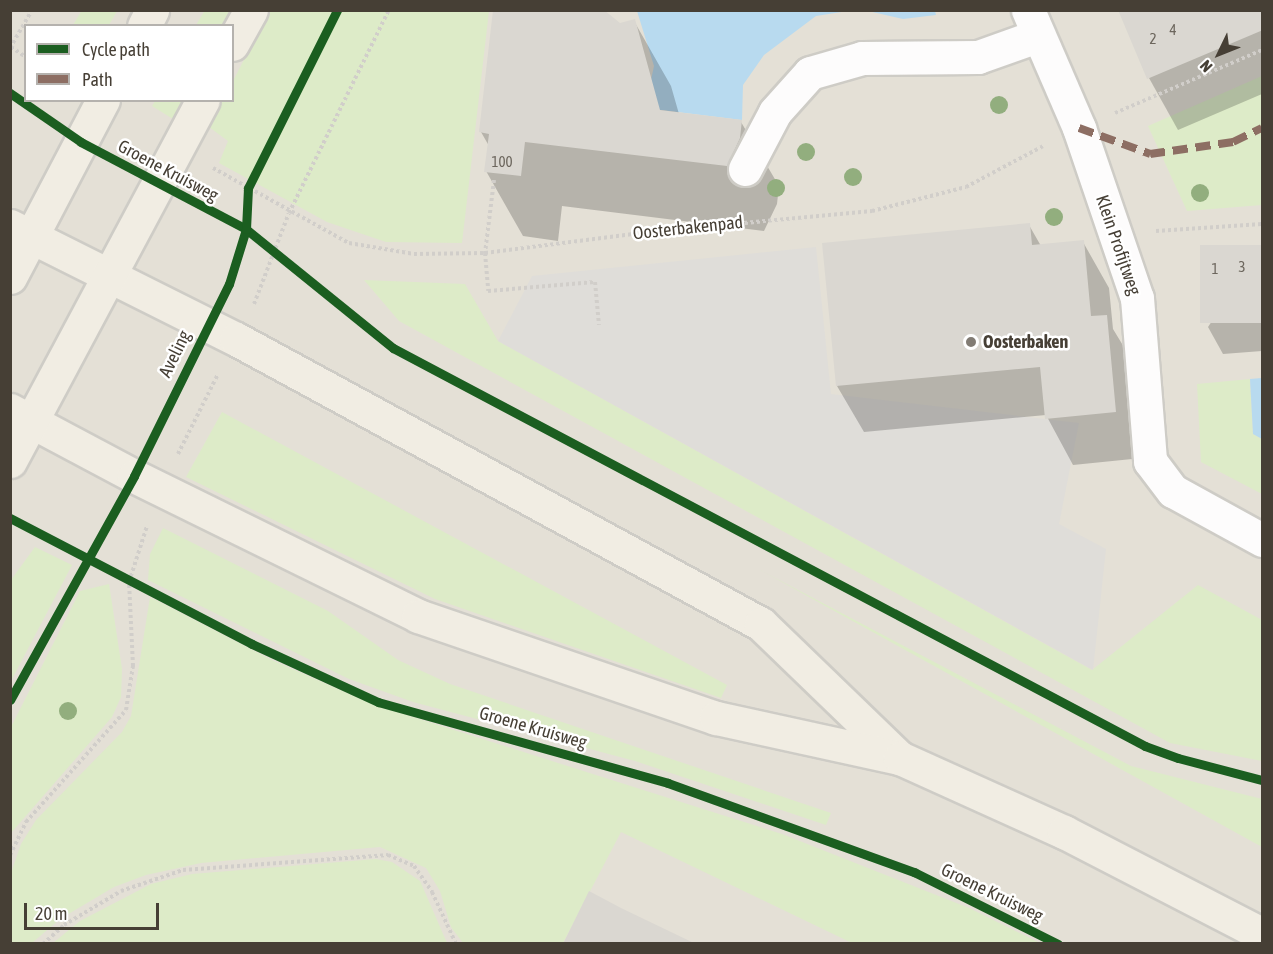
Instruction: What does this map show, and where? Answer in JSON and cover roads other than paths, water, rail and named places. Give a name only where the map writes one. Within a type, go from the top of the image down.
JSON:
[{"type":"main road","points":[[145,24],[152,10]]},
{"type":"main road","points":[[234,40],[250,10]]},
{"type":"main road","points":[[10,277],[22,232],[102,102]]},
{"type":"main road","points":[[10,461],[21,416],[110,277],[202,102]]},
{"type":"main road","points":[[22,232],[236,339],[761,624],[900,758]]},
{"type":"main road","points":[[21,416],[159,489],[417,616],[716,718],[900,758],[1064,832],[1263,934]]},
{"type":"street","name":"Klein Profijtweg","points":[[1032,23],[1079,128],[1137,298],[1150,461],[1173,491],[1263,540]]},
{"type":"street","points":[[745,169],[775,112],[810,73],[862,58],[978,57],[1032,23]]},
{"type":"water","points":[[637,11],[848,11],[816,16],[764,55],[743,85],[742,120],[645,108],[654,66]]},
{"type":"water","points":[[868,11],[935,11],[936,15],[903,19]]},
{"type":"water","points":[[1262,378],[1262,439],[1253,434],[1250,379]]},
{"type":"place","name":"Oosterbaken","points":[[971,342]]}]
